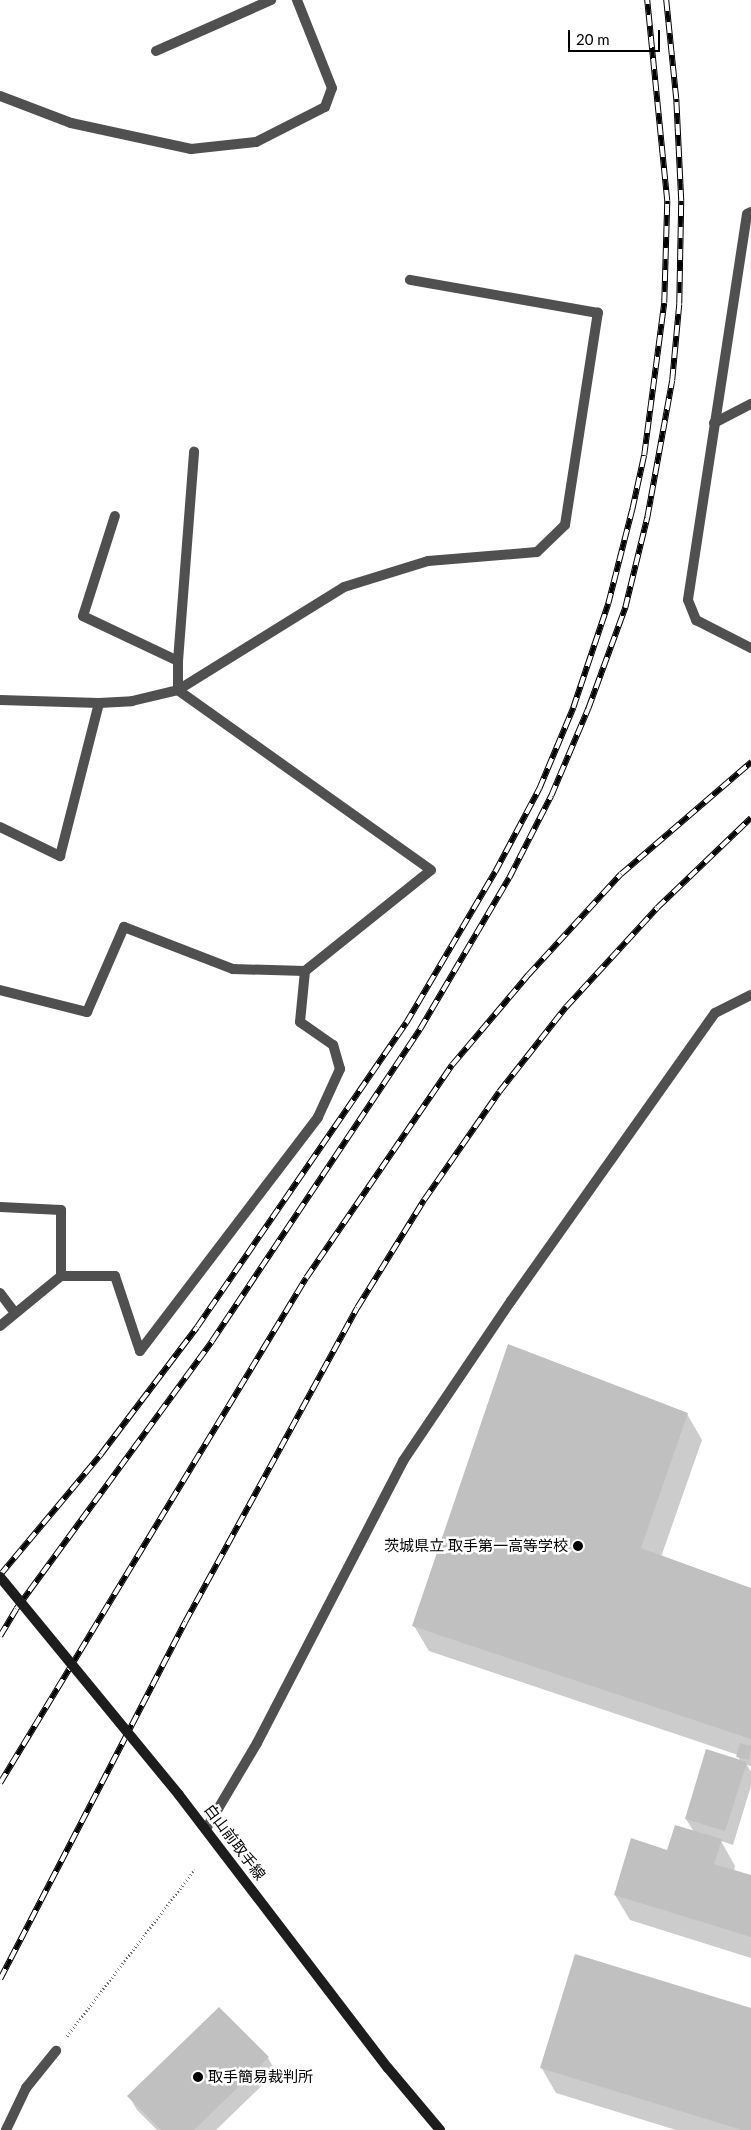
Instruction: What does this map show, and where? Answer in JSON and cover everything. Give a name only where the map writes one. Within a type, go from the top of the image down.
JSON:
[{"type":"main road","name":"白山前取手線","points":[[0,1577],[180,1795],[388,2068],[440,2130]]},
{"type":"street","points":[[156,50],[271,0]]},
{"type":"street","points":[[0,96],[71,123],[191,149],[256,142],[325,107],[332,88],[297,0]]},
{"type":"street","points":[[751,212],[747,214],[688,600],[696,620],[751,648]]},
{"type":"street","points":[[0,700],[99,703],[132,700],[178,690],[344,587],[428,561],[537,552],[565,525],[598,313],[410,280]]},
{"type":"street","points":[[714,423],[751,404]]},
{"type":"street","points":[[178,690],[178,661],[194,452]]},
{"type":"street","points":[[115,516],[83,616],[178,661]]},
{"type":"street","points":[[0,990],[87,1012],[124,927],[233,969],[305,971],[431,870],[178,690]]},
{"type":"street","points":[[0,828],[60,856],[99,703]]},
{"type":"street","points":[[0,1326],[61,1276],[115,1276],[140,1351],[318,1117],[340,1069],[333,1045],[300,1022],[305,971]]},
{"type":"street","points":[[206,1829],[257,1743],[403,1461],[516,1293],[715,1013],[751,995]]},
{"type":"street","points":[[0,1207],[61,1210],[61,1276]]},
{"type":"street","points":[[0,1293],[15,1313]]},
{"type":"street","points":[[6,2130],[26,2088],[56,2051]]},
{"type":"path","points":[[56,2051],[195,1869]]},
{"type":"building","points":[[508,1344],[688,1413],[641,1548],[751,1588],[751,1739],[412,1626]]},
{"type":"building","points":[[740,1743],[751,1746],[749,1760],[736,1757]]},
{"type":"building","points":[[706,1749],[747,1762],[725,1831],[685,1819]]},
{"type":"building","points":[[675,1825],[722,1839],[714,1864],[751,1875],[751,1937],[614,1895],[631,1838],[667,1850]]},
{"type":"building","points":[[575,1954],[751,2008],[751,2130],[742,2130],[540,2068]]},
{"type":"building","name":"取手簡易裁判所","points":[[219,2007],[269,2057],[194,2130],[161,2130],[127,2096]]},
{"type":"railway","points":[[0,1575],[101,1454],[197,1327],[406,1023],[495,872],[539,789],[573,708],[608,604],[632,510],[644,455],[664,303],[667,201],[647,0]]},
{"type":"railway","points":[[0,1636],[16,1609],[212,1341],[420,1029],[509,878],[551,796],[588,709],[625,608],[647,518],[672,380],[679,304],[681,201],[676,99],[666,0]]},
{"type":"railway","points":[[0,1783],[306,1278],[452,1065],[528,975],[621,874],[751,762]]},
{"type":"railway","points":[[0,1979],[185,1622],[357,1308],[424,1200],[499,1092],[566,1007],[657,908],[751,818]]},
{"type":"place","name":"茨城県立 取手第一高等学校","points":[[578,1546]]},
{"type":"place","name":"取手簡易裁判所","points":[[198,2077]]}]
